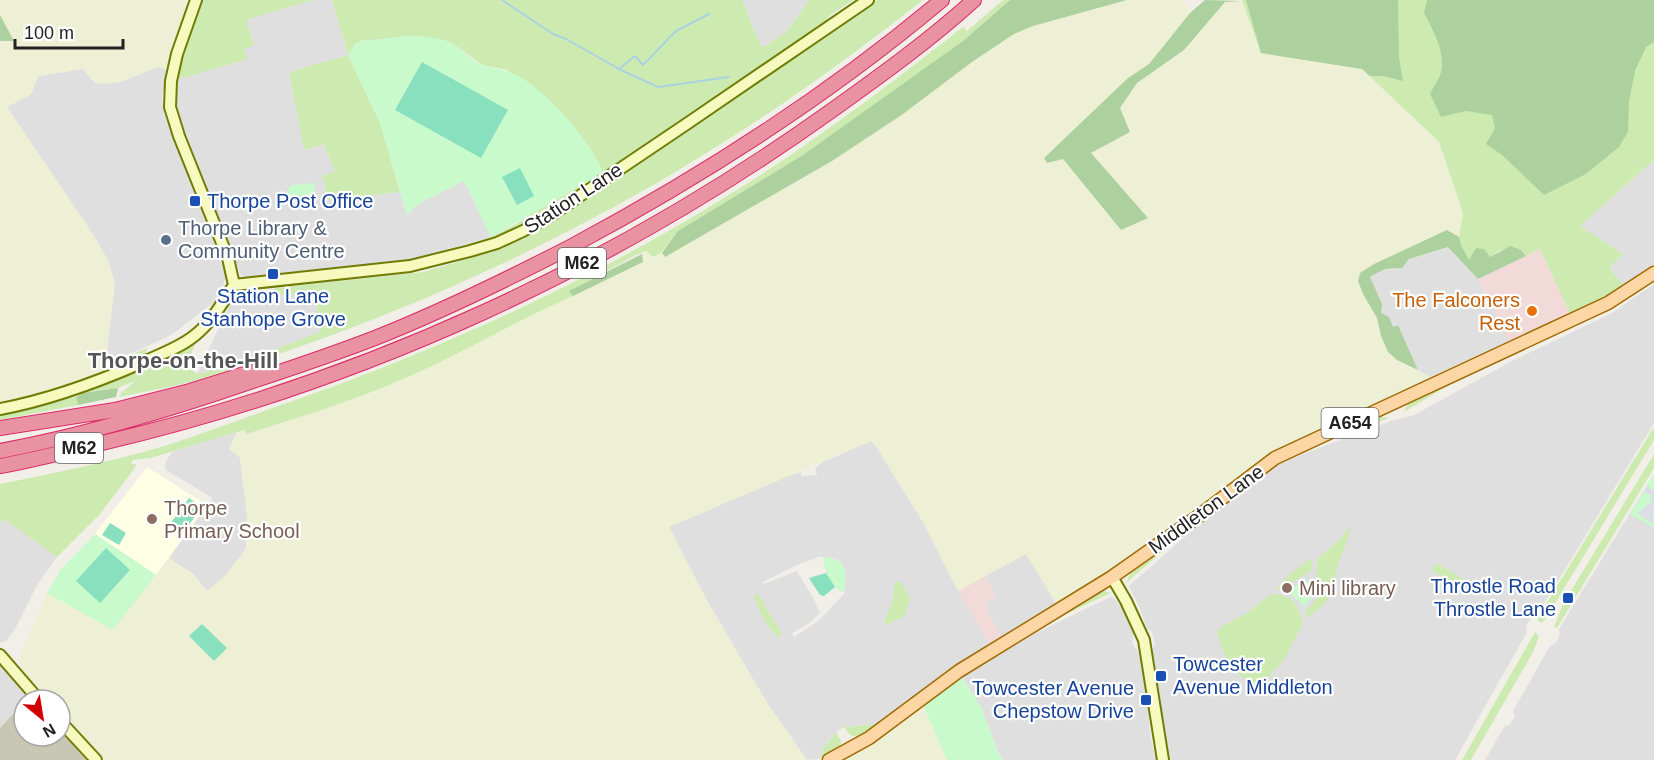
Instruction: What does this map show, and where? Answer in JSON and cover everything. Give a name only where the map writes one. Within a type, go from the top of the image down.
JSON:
[{"type":"highway","name":"M62","points":[[0,451],[75,435],[197,400],[318,360],[377,338],[505,281],[669,192],[795,111],[942,0]]},
{"type":"highway","name":"M62","points":[[0,467],[167,428],[255,400],[395,350],[538,286],[675,212],[796,136],[876,78],[974,0]]},
{"type":"highway","points":[[0,428],[115,410],[169,396],[317,352],[434,312]]},
{"type":"main road","name":"Middleton Lane","points":[[829,760],[869,738],[938,686],[983,656],[1112,577],[1196,518],[1275,458],[1608,303],[1654,273]]},
{"type":"street","points":[[0,409],[72,391],[163,353],[200,331],[219,310],[234,285],[228,258],[179,136],[169,100],[181,40],[196,0]]},
{"type":"street","name":"Station Lane","points":[[234,285],[416,265],[488,246],[523,231],[553,214],[868,0]]},
{"type":"street","points":[[1112,577],[1144,640],[1163,760]]},
{"type":"street","points":[[0,655],[29,688]]},
{"type":"street","points":[[72,734],[96,760]]},
{"type":"shaded area","points":[[0,0],[191,0],[167,70],[158,67],[120,82],[105,84],[95,83],[83,69],[38,76],[31,94],[7,107],[93,234],[108,260],[115,283],[104,374],[28,399],[0,404],[0,41],[14,41],[0,15]]},
{"type":"shaded area","points":[[313,0],[332,0],[348,55],[289,72],[305,150],[324,144],[335,172],[325,184],[326,200],[400,192],[407,215],[420,203],[464,180],[491,237],[413,259],[248,278],[241,275],[177,110],[174,95],[175,80],[247,59],[244,48],[254,45],[245,20]]},
{"type":"shaded area","points":[[742,0],[809,0],[787,31],[764,47],[760,44]]},
{"type":"shaded area","points":[[1127,0],[1181,0],[1190,13],[1149,64],[1128,78],[1047,163],[1063,159],[1121,230],[1148,218],[1090,153],[1130,132],[1120,108],[1137,83],[1184,50],[1225,2],[1242,1],[1261,53],[1362,69],[1439,142],[1463,213],[1459,237],[1447,230],[1374,264],[1363,294],[1377,318],[1381,336],[1397,360],[1430,377],[1408,390],[1277,451],[1197,513],[1108,572],[1056,603],[1026,554],[958,591],[924,524],[871,441],[669,527],[704,595],[751,676],[807,760],[102,760],[72,724],[72,688],[36,688],[26,676],[20,665],[20,654],[47,593],[113,630],[169,558],[193,574],[207,591],[226,575],[246,549],[247,516],[240,458],[229,449],[237,432],[289,421],[387,385],[432,366],[534,313],[643,262],[642,254],[646,251],[653,257],[662,253],[665,257],[832,161],[903,114],[972,62],[1014,34],[1033,26]]},
{"type":"shaded area","points":[[158,67],[167,70],[162,96],[164,113],[225,273],[225,279],[219,298],[171,335],[105,366],[115,283],[7,107],[31,94],[38,76],[83,69],[95,83],[120,82]]},
{"type":"shaded area","points":[[1654,160],[1654,264],[1625,286],[1609,268],[1623,254],[1579,226]]},
{"type":"shaded area","points":[[1449,247],[1478,279],[1509,341],[1430,377],[1418,370],[1398,325],[1393,327],[1381,313],[1370,277],[1385,269],[1394,270],[1409,259]]},
{"type":"shaded area","points":[[1540,249],[1570,314],[1509,341],[1478,279]]},
{"type":"shaded area","points":[[1654,284],[1654,423],[1536,617],[1531,618],[1526,626],[1527,632],[1455,760],[1170,760],[1152,652],[1155,644],[1152,632],[1147,628],[1129,586],[1181,540],[1267,471],[1285,461],[1391,421],[1414,415],[1514,360],[1612,313]]},
{"type":"shaded area","points":[[279,292],[316,296],[321,332],[234,365],[197,374],[233,298],[238,295]]},
{"type":"shaded area","points":[[237,432],[229,449],[240,457],[247,516],[246,549],[226,575],[207,591],[193,574],[169,558],[213,498],[166,470],[165,463],[172,452]]},
{"type":"shaded area","points":[[871,441],[876,446],[924,524],[989,644],[932,682],[878,724],[844,727],[836,732],[827,742],[820,759],[807,760],[751,676],[704,595],[669,527],[787,476],[801,472],[801,476],[817,475],[815,468],[823,462]],"holes":[[[818,557],[840,561],[846,573],[844,594],[818,621],[794,637],[792,633],[808,624],[820,613],[813,598],[797,571],[764,584],[763,582],[797,565]]]},
{"type":"shaded area","name":"Thorpe Primary School","points":[[147,467],[207,505],[156,575],[95,534]]},
{"type":"shaded area","points":[[1654,474],[1654,760],[1485,760],[1504,727],[1510,724],[1515,716],[1513,711],[1550,646],[1555,644],[1560,634],[1559,629]]},
{"type":"shaded area","points":[[1647,486],[1654,491],[1653,524],[1637,513],[1651,502],[1651,495],[1644,492]]},
{"type":"shaded area","points":[[4,518],[57,557],[37,585],[15,629],[6,641],[0,643],[0,524]]},
{"type":"shaded area","points":[[1026,554],[1056,603],[1001,637],[986,610],[985,603],[996,596],[985,576]]},
{"type":"shaded area","points":[[985,576],[996,596],[985,603],[988,609],[986,611],[1001,637],[989,644],[958,591]]},
{"type":"shaded area","points":[[1112,596],[1126,612],[1134,630],[1132,643],[1138,652],[1144,674],[1151,740],[1156,760],[1003,760],[982,709],[962,677],[1036,633]]},
{"type":"shaded area","points":[[0,665],[20,688],[12,688],[12,715],[0,728]]},
{"type":"shaded area","points":[[923,705],[947,760],[841,760],[877,739]]},
{"type":"shaded area","points":[[12,715],[12,748],[72,748],[72,744],[86,760],[0,760],[0,728]]},
{"type":"green space","points":[[202,0],[313,0],[246,20],[254,45],[244,49],[248,59],[175,80],[180,59]]},
{"type":"green space","points":[[332,0],[742,0],[760,44],[764,47],[787,31],[809,0],[853,0],[828,17],[829,21],[552,208],[517,229],[494,239],[491,237],[516,224],[601,167],[582,137],[507,70],[483,65],[450,42],[410,36],[361,41],[355,44],[348,55]]},
{"type":"green space","points":[[877,0],[923,0],[847,58],[773,110],[618,205],[537,247],[372,320],[200,379],[120,397],[121,393],[135,381],[118,388],[83,393],[163,359],[166,362],[196,341],[186,368],[198,374],[234,365],[320,332],[316,296],[271,293],[275,288],[423,272],[496,251],[522,240],[648,158]]},
{"type":"green space","points":[[1003,0],[1010,0],[963,41],[803,155],[678,231],[661,253],[653,257],[646,251],[636,255],[570,291],[573,296],[387,386],[317,412],[246,434],[244,430],[151,458],[133,460],[131,464],[136,464],[135,468],[100,514],[57,557],[4,519],[0,524],[0,484],[119,458],[189,438],[402,360],[521,308],[579,279],[693,217],[776,165],[857,108],[963,27],[967,31]]},
{"type":"green space","points":[[1010,0],[1127,0],[1033,26],[1014,34],[972,62],[903,114],[832,161],[665,257],[662,253],[678,231],[803,155],[963,41]]},
{"type":"green space","points":[[1205,0],[1242,1],[1225,2],[1184,50],[1137,83],[1120,108],[1130,132],[1091,153],[1148,218],[1121,230],[1063,159],[1047,163],[1044,158],[1128,78],[1149,64],[1190,13]]},
{"type":"green space","points":[[1242,0],[1654,0],[1654,160],[1580,226],[1623,254],[1609,268],[1625,286],[1570,314],[1540,249],[1526,256],[1521,250],[1500,250],[1490,257],[1469,261],[1459,237],[1463,213],[1439,142],[1362,69],[1261,53]]},
{"type":"green space","points":[[1246,0],[1398,0],[1399,58],[1403,81],[1383,76],[1370,76],[1362,69],[1261,53]]},
{"type":"green space","points":[[1427,0],[1654,0],[1654,42],[1646,47],[1635,71],[1629,101],[1628,132],[1619,147],[1586,174],[1544,195],[1502,155],[1486,144],[1495,128],[1492,115],[1466,111],[1441,117],[1430,94],[1440,75],[1442,57],[1438,42],[1424,13]]},
{"type":"green space","points":[[0,15],[14,41],[0,41]]},
{"type":"green space","points":[[410,36],[447,41],[481,64],[520,77],[530,84],[555,106],[580,134],[591,148],[603,173],[491,237],[464,181],[420,203],[407,215],[380,123],[348,55],[355,44],[361,41]]},
{"type":"green space","points":[[348,55],[380,123],[400,192],[326,200],[325,184],[321,176],[335,172],[324,144],[304,150],[289,72]]},
{"type":"green space","points":[[422,62],[508,110],[481,158],[395,110]]},
{"type":"green space","points":[[520,168],[534,196],[517,205],[502,177]]},
{"type":"green space","points":[[314,183],[316,198],[290,201],[288,189],[292,185]]},
{"type":"green space","points":[[1447,230],[1459,237],[1469,260],[1476,248],[1484,249],[1490,257],[1510,246],[1521,250],[1526,256],[1478,279],[1448,247],[1409,259],[1402,268],[1385,269],[1370,277],[1382,304],[1381,313],[1389,317],[1393,327],[1398,325],[1418,370],[1397,360],[1388,352],[1377,318],[1358,281],[1360,273],[1374,264]]},
{"type":"green space","points":[[642,254],[643,262],[573,296],[569,291]]},
{"type":"green space","points":[[147,348],[145,357],[104,374],[105,366]]},
{"type":"green space","points":[[1481,366],[1404,412],[1408,403],[1414,399]]},
{"type":"green space","points":[[118,388],[116,397],[78,405],[76,397],[83,393]]},
{"type":"green space","points":[[76,397],[78,405],[0,420],[0,415]]},
{"type":"green space","points":[[1377,416],[1389,418],[1292,454]]},
{"type":"green space","points":[[1654,427],[1654,440],[1545,620],[1541,623],[1537,619]]},
{"type":"green space","points":[[1654,454],[1654,468],[1557,628],[1554,627],[1563,604]]},
{"type":"green space","points":[[1654,474],[1654,528],[1630,514]]},
{"type":"green space","points":[[189,498],[202,507],[183,533],[170,524]]},
{"type":"green space","points":[[110,523],[126,533],[119,545],[102,535]]},
{"type":"green space","points":[[1350,526],[1337,568],[1335,583],[1329,588],[1321,583],[1317,576],[1318,558],[1339,540]]},
{"type":"green space","points":[[95,534],[156,575],[113,630],[47,593],[61,569]]},
{"type":"green space","points":[[1177,539],[1126,583],[1131,572]]},
{"type":"green space","points":[[106,548],[130,570],[100,603],[76,581]]},
{"type":"green space","points":[[828,557],[840,561],[846,573],[844,592],[831,583],[823,558]]},
{"type":"green space","points":[[1312,558],[1312,568],[1309,572],[1282,589],[1276,589],[1291,573]]},
{"type":"green space","points":[[1437,563],[1471,584],[1467,592],[1431,570]]},
{"type":"green space","points":[[826,573],[835,587],[824,596],[820,595],[809,578]]},
{"type":"green space","points":[[1313,579],[1319,587],[1318,592],[1304,606],[1289,593],[1290,590],[1301,582]]},
{"type":"green space","points":[[897,581],[901,582],[910,599],[905,615],[887,625],[884,621],[892,603]]},
{"type":"green space","points":[[1328,590],[1333,593],[1308,618],[1307,610],[1323,591]]},
{"type":"green space","points":[[1099,592],[1111,593],[1032,630]]},
{"type":"green space","points":[[758,594],[782,634],[778,637],[761,613],[754,596]]},
{"type":"green space","points":[[1271,594],[1284,596],[1293,601],[1303,623],[1284,660],[1258,688],[1230,665],[1217,632],[1222,626],[1247,613]]},
{"type":"green space","points":[[202,624],[227,648],[214,661],[189,636]]},
{"type":"green space","points":[[1535,632],[1539,637],[1533,652],[1471,760],[1462,760]]},
{"type":"green space","points":[[962,677],[982,709],[1003,760],[947,760],[923,705]]},
{"type":"green space","points":[[878,724],[858,737],[850,735],[844,727]]},
{"type":"green space","points":[[836,732],[841,741],[840,748],[820,759],[823,748]]},
{"type":"waterway","points":[[502,0],[553,34],[658,87],[729,77]]},
{"type":"waterway","points":[[619,69],[635,56],[643,65],[676,31],[709,14]]},
{"type":"place","name":"Thorpe Post Office","points":[[195,201]]},
{"type":"place","name":"Thorpe Library & Community Centre","points":[[166,240]]},
{"type":"place","name":"Station Lane Stanhope Grove","points":[[273,274]]},
{"type":"place","name":"The Falconers Rest","points":[[1532,311]]},
{"type":"place","name":"Thorpe Primary School","points":[[152,519]]},
{"type":"place","name":"Mini library","points":[[1287,588]]},
{"type":"place","name":"Throstle Road Throstle Lane","points":[[1568,598]]},
{"type":"place","name":"Towcester Avenue Middleton","points":[[1161,676]]},
{"type":"place","name":"Towcester Avenue Chepstow Drive","points":[[1146,700]]},
{"type":"district","name":"Thorpe-on-the-Hill","points":[[183,360]]}]
